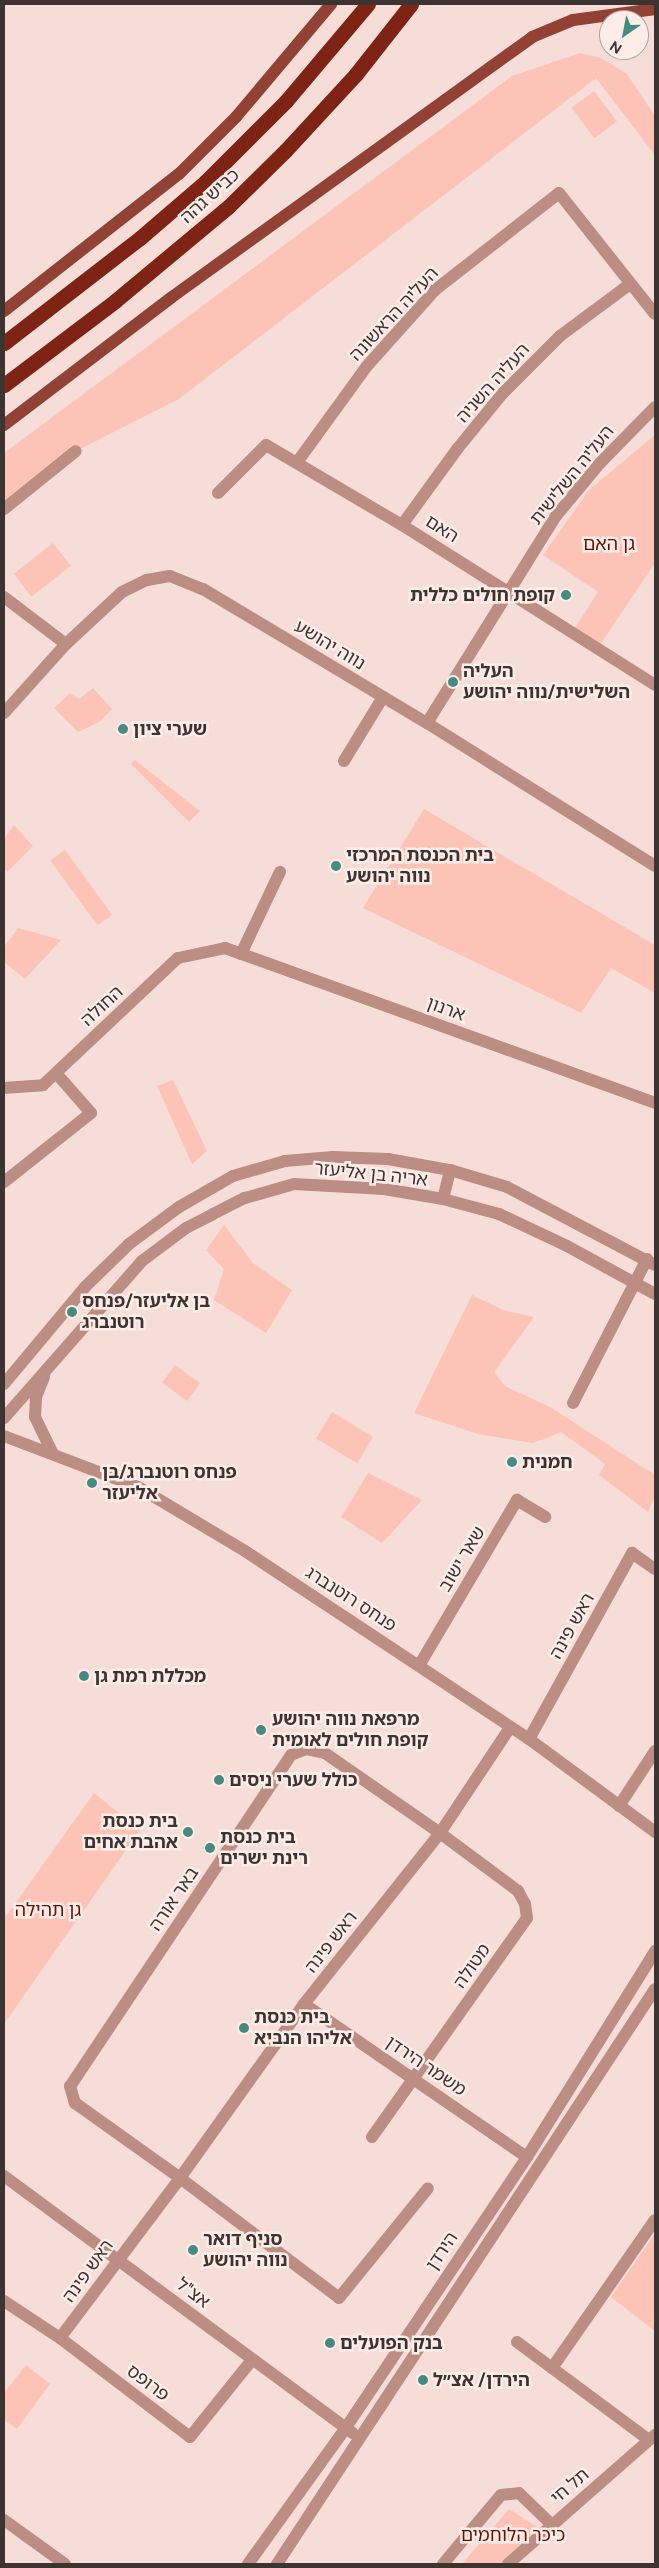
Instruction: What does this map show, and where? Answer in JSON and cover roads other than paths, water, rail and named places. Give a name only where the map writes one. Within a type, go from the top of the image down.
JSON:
[{"type":"highway","name":"כביש גהה","points":[[4,344],[140,238],[205,182],[286,101],[368,4]]},
{"type":"highway","name":"כביש גהה","points":[[4,385],[137,284],[228,207],[285,151],[356,74],[411,4]]},
{"type":"main road","points":[[4,311],[179,174],[236,117],[331,4]]},
{"type":"main road","points":[[4,425],[172,297],[532,37],[573,20],[652,11]]},
{"type":"street","name":"העליה הראשונה","points":[[298,461],[367,366],[435,290],[559,193],[630,284]]},
{"type":"street","points":[[630,284],[655,314]]},
{"type":"street","name":"העליה השניה","points":[[402,525],[458,448],[503,393],[560,336],[630,284]]},
{"type":"street","name":"העליה השלישית","points":[[427,724],[556,516],[600,463],[655,408]]},
{"type":"street","name":"האם","points":[[218,493],[266,444],[298,461],[402,525],[655,685]]},
{"type":"street","points":[[4,509],[76,451]]},
{"type":"street","name":"נווה יהושע","points":[[4,713],[66,644],[122,592],[148,580],[170,576],[203,589],[383,697],[655,866]]},
{"type":"street","points":[[4,597],[66,644]]},
{"type":"street","points":[[344,760],[383,697]]},
{"type":"street","points":[[241,954],[280,872]]},
{"type":"street","name":"ארנון","points":[[225,948],[655,1103]]},
{"type":"street","name":"החולה","points":[[4,1088],[43,1085],[178,958],[225,948]]},
{"type":"street","points":[[4,1182],[91,1113],[56,1073]]},
{"type":"street","name":"אריה בן אליעזר","points":[[4,1384],[85,1287],[129,1244],[179,1207],[233,1176],[285,1161],[333,1157],[388,1159],[450,1170],[507,1187],[651,1262]]},
{"type":"street","points":[[443,1199],[450,1170]]},
{"type":"street","name":"אריה בן אליעזר","points":[[4,1418],[142,1261],[186,1228],[245,1198],[294,1184],[384,1189],[443,1199],[499,1214],[635,1281],[655,1294]]},
{"type":"street","points":[[573,1404],[635,1281],[651,1262]]},
{"type":"street","points":[[48,1367],[36,1397],[35,1417],[53,1454]]},
{"type":"street","name":"פנחס רוטנברג","points":[[4,1436],[138,1487],[245,1551],[420,1664],[509,1729],[529,1739],[655,1832]]},
{"type":"street","name":"שאר ישוב","points":[[420,1664],[517,1500],[545,1517]]},
{"type":"street","name":"ראש פינה","points":[[529,1739],[632,1553],[655,1569]]},
{"type":"street","name":"ראש פינה","points":[[60,2338],[180,2178],[304,2004],[440,1833],[509,1729]]},
{"type":"street","name":"באר אורה","points":[[180,2178],[75,2103],[70,2086],[291,1756],[306,1749],[325,1753],[440,1833]]},
{"type":"street","points":[[619,1806],[655,1751]]},
{"type":"street","name":"מטולה","points":[[372,2136],[527,1918],[525,1904],[518,1891],[440,1833]]},
{"type":"street","name":"הירדן","points":[[251,2563],[345,2429],[527,2157],[655,1951]]},
{"type":"street","name":"הירדן","points":[[277,2564],[655,1989]]},
{"type":"street","name":"משמר הירדן","points":[[304,2004],[527,2157]]},
{"type":"street","name":"אצ\"ל","points":[[4,2176],[345,2429],[361,2438]]},
{"type":"street","points":[[180,2178],[339,2298],[428,2188]]},
{"type":"street","points":[[552,2368],[655,2220]]},
{"type":"street","name":"פרופס","points":[[4,2301],[60,2338],[190,2437],[252,2360]]},
{"type":"street","points":[[517,2342],[652,2438]]},
{"type":"street","name":"תל חי","points":[[508,2564],[652,2438]]},
{"type":"street","points":[[443,2564],[502,2495],[519,2493],[552,2525]]},
{"type":"street","points":[[4,2520],[65,2564]]},
{"type":"place","name":"קופת חולים כללית","points":[[566,595]]},
{"type":"place","name":"העליה השלישית/נווה יהושע","points":[[453,682]]},
{"type":"place","name":"שערי ציון","points":[[123,729]]},
{"type":"place","name":"בית הכנסת המרכזי נווה יהושע","points":[[336,866]]},
{"type":"place","name":"בן אליעזר/פנחס רוטנברג","points":[[72,1312]]},
{"type":"place","name":"חמנית","points":[[512,1462]]},
{"type":"place","name":"פנחס רוטנברג/בן אליעזר","points":[[92,1483]]},
{"type":"place","name":"מכללת רמת גן","points":[[84,1676]]},
{"type":"place","name":"מרפאת נווה יהושע קופת חולים לאומית","points":[[261,1730]]},
{"type":"place","name":"כולל שערי ניסים","points":[[219,1780]]},
{"type":"place","name":"בית כנסת אהבת אחים","points":[[188,1832]]},
{"type":"place","name":"בית כנסת רינת ישרים","points":[[210,1848]]},
{"type":"place","name":"בית כנסת אליהו הנביא","points":[[244,2028]]},
{"type":"place","name":"סניף דואר נווה יהושע","points":[[193,2250]]},
{"type":"place","name":"בנק הפועלים","points":[[330,2343]]},
{"type":"place","name":"הירדן/ אצ״ל","points":[[423,2380]]},
{"type":"park label","name":"גן האם","points":[[609,544]]},
{"type":"park label","name":"גן תהילה","points":[[48,1910]]},
{"type":"park label","name":"כיכר הלוחמים","points":[[513,2535]]}]
